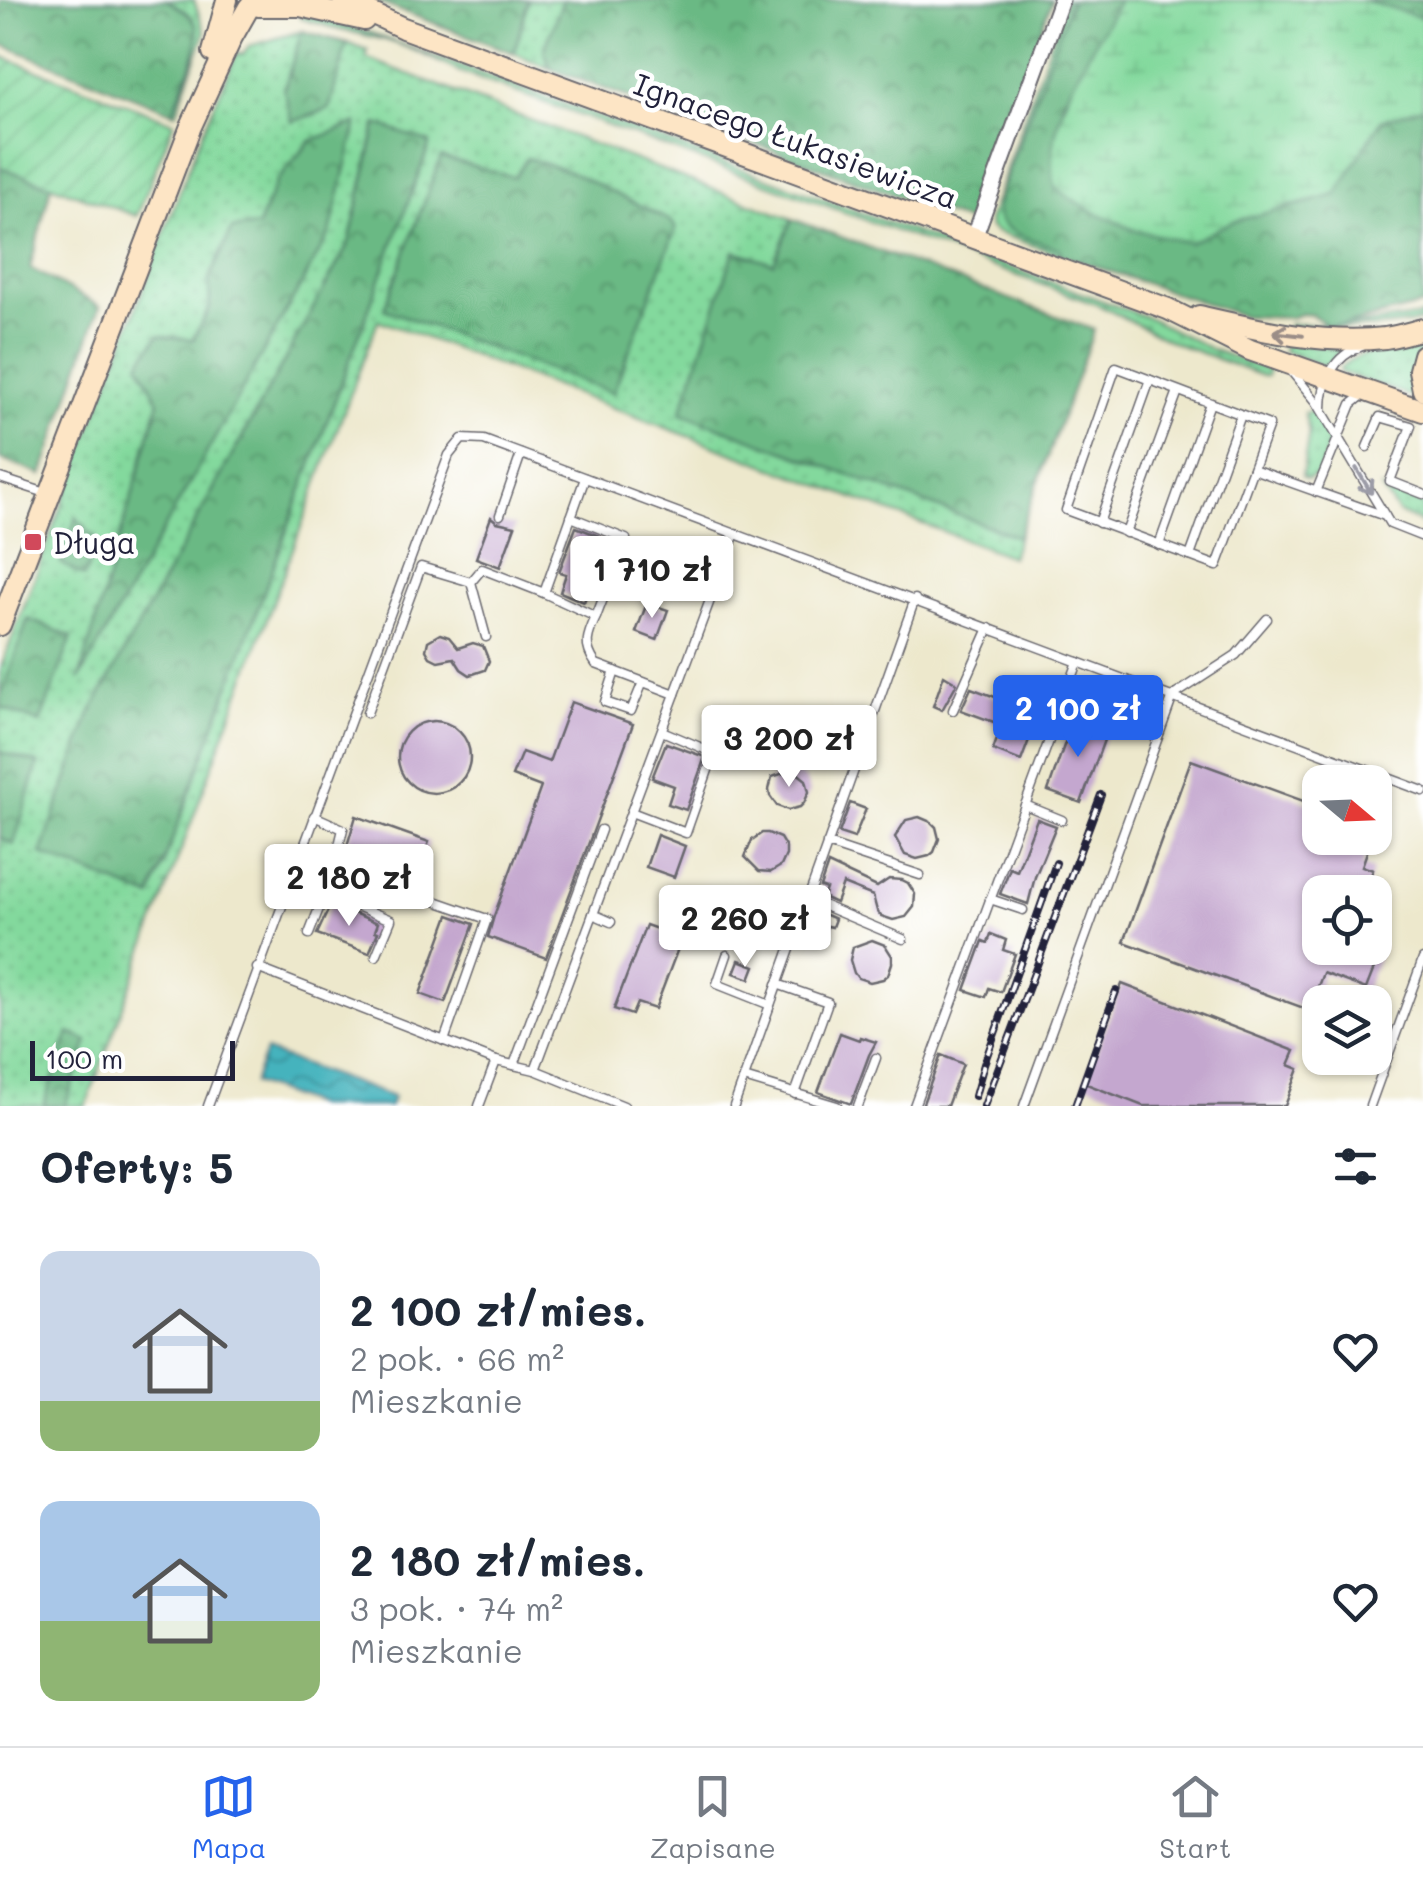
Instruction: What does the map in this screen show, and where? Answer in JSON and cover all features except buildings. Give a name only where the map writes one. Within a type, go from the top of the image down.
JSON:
[{"type":"main road","name":"Ignacego Łukasiewicza","points":[[228,0],[240,6],[300,6],[402,28]]},
{"type":"main road","points":[[191,126],[228,0]]},
{"type":"main road","name":"Ignacego Łukasiewicza","points":[[343,0],[402,28],[1168,309],[1250,350],[1368,391],[1417,419]]},
{"type":"main road","points":[[0,625],[191,126],[232,37],[259,4]]},
{"type":"main road","name":"Ignacego Łukasiewicza","points":[[1168,309],[1283,334],[1328,339],[1385,338],[1423,329]]},
{"type":"main road","points":[[1423,355],[1419,370],[1423,390]]},
{"type":"street","points":[[974,238],[1061,0]]},
{"type":"lane","points":[[1322,412],[1327,376],[1333,365],[1353,349],[1385,338]]},
{"type":"lane","points":[[1286,364],[1322,412],[1390,524],[1423,536]]},
{"type":"lane","points":[[1116,367],[1178,391],[1269,426],[1217,566],[1066,510],[1116,367]]},
{"type":"lane","points":[[1100,522],[1150,380]]},
{"type":"lane","points":[[1126,532],[1178,391]]},
{"type":"lane","points":[[1316,492],[1352,404],[1368,391]]},
{"type":"lane","points":[[1159,545],[1210,403]]},
{"type":"lane","points":[[1190,556],[1241,415]]},
{"type":"lane","points":[[1367,447],[1380,417],[1417,419]]},
{"type":"lane","points":[[1417,419],[1423,431]]},
{"type":"lane","points":[[1417,419],[1390,482],[1422,492]]},
{"type":"lane","points":[[208,1106],[448,454],[462,439],[484,440],[1423,791]]},
{"type":"lane","points":[[500,515],[521,454]]},
{"type":"lane","points":[[1253,470],[1386,516]]},
{"type":"lane","points":[[0,478],[51,495]]},
{"type":"lane","points":[[544,594],[585,478]]},
{"type":"lane","points":[[571,517],[626,539],[587,641],[588,653],[596,664],[675,694]]},
{"type":"lane","points":[[536,1070],[735,534]]},
{"type":"lane","points":[[367,713],[421,567],[471,582]]},
{"type":"lane","points":[[471,582],[482,569],[596,617]]},
{"type":"lane","points":[[471,582],[486,637]]},
{"type":"lane","points":[[734,1106],[915,600]]},
{"type":"lane","points":[[1024,1106],[1173,696],[1236,655],[1268,618]]},
{"type":"lane","points":[[952,710],[989,628]]},
{"type":"lane","points":[[914,1106],[1078,662]]},
{"type":"lane","points":[[616,671],[605,702],[631,710],[643,682]]},
{"type":"lane","points":[[631,812],[686,833],[714,753],[662,730]]},
{"type":"lane","points":[[1025,805],[1062,820]]},
{"type":"lane","points":[[314,816],[343,828],[334,866],[488,920],[444,1041]]},
{"type":"lane","points":[[514,1065],[601,830]]},
{"type":"lane","points":[[828,844],[920,875]]},
{"type":"lane","points":[[290,879],[392,920],[376,956]]},
{"type":"lane","points":[[309,934],[325,893]]},
{"type":"lane","points":[[808,898],[903,939]]},
{"type":"lane","points":[[990,899],[1023,910]]},
{"type":"lane","points":[[593,914],[610,922]]},
{"type":"lane","points":[[744,938],[795,935]]},
{"type":"lane","points":[[727,955],[716,984],[770,1005]]},
{"type":"lane","points":[[1370,1106],[1423,959]]},
{"type":"lane","points":[[257,968],[624,1106]]},
{"type":"lane","points":[[777,984],[828,1002],[795,1094]]},
{"type":"lane","points":[[858,1106],[876,1058]]},
{"type":"lane","points":[[479,1106],[496,1061]]},
{"type":"lane","points":[[744,1078],[837,1106]]},
{"type":"green space","points":[[0,0],[166,0],[180,8],[194,21],[197,35],[190,69],[172,112],[0,44]]},
{"type":"green space","points":[[166,0],[194,0],[205,33],[176,113],[172,112],[190,69],[197,35],[191,17]]},
{"type":"green space","points":[[372,0],[528,0],[514,53]]},
{"type":"green space","points":[[528,0],[563,0],[545,50],[551,69],[514,53]]},
{"type":"green space","points":[[563,0],[1052,0],[970,223],[551,69],[544,51]]},
{"type":"green space","points":[[1065,0],[1071,0],[996,211],[1012,231],[1060,249],[1061,255],[996,232],[988,221]]},
{"type":"green space","points":[[1071,0],[1119,0],[1061,105],[1189,243],[1231,222],[1336,195],[1381,120],[1423,107],[1423,305],[1345,325],[1327,325],[1312,315],[1301,314],[1290,318],[1243,316],[1061,255],[1060,249],[1024,237],[1000,222],[998,200]]},
{"type":"green space","points":[[1119,0],[1363,0],[1423,18],[1423,107],[1381,120],[1336,195],[1231,222],[1189,243],[1132,229],[1086,208],[1055,188],[1052,162],[1061,113],[1070,90]]},
{"type":"green space","points":[[1423,0],[1423,18],[1363,2]]},
{"type":"green space","points":[[302,12],[371,33],[1149,318],[1213,350],[1268,370],[1267,376],[1172,342],[1098,305],[458,71],[398,44],[300,18]]},
{"type":"green space","points":[[302,31],[284,89],[329,109],[347,43],[368,51],[366,58],[792,219],[774,263],[735,251],[682,413],[1018,537],[1011,557],[378,320],[86,1106],[0,1106],[0,838],[14,843],[38,764],[0,752],[0,670],[200,138],[237,53],[243,55],[249,46]],"holes":[[[376,125],[430,143],[151,897],[42,854],[90,714],[349,243]],[[276,182],[81,674],[159,401],[210,307],[209,279],[258,226]]]},
{"type":"green space","points":[[302,31],[347,43],[329,109],[292,122],[284,89]]},
{"type":"green space","points":[[0,56],[174,122],[137,216],[0,167]]},
{"type":"green space","points":[[357,123],[330,233],[79,680],[159,402],[139,363],[159,335],[193,340],[210,308],[209,279],[232,229],[258,226],[276,182],[310,141]]},
{"type":"green space","points":[[377,124],[430,143],[151,897],[41,854],[90,714],[349,243]]},
{"type":"green space","points":[[441,157],[514,177],[527,158],[569,171],[671,221],[676,228],[613,393],[384,309]]},
{"type":"green space","points":[[0,167],[51,186],[30,268],[100,306],[42,475],[0,459]]},
{"type":"green space","points":[[792,219],[1094,330],[1018,537],[681,413],[734,251],[774,263]]},
{"type":"green space","points":[[1423,316],[1423,321],[1389,326],[1287,328],[1290,324],[1355,325]]},
{"type":"green space","points":[[1423,338],[1413,379],[1418,399],[1340,372],[1354,358]]},
{"type":"green space","points":[[1285,342],[1343,349],[1326,367],[1283,351]]},
{"type":"green space","points":[[1313,411],[1330,442],[1318,475],[1308,479],[1302,476],[1309,432],[1304,413]]},
{"type":"green space","points":[[1382,489],[1423,504],[1423,524],[1398,513]]},
{"type":"green space","points":[[76,517],[99,543],[84,577],[61,563]]},
{"type":"green space","points":[[28,619],[72,637],[40,723],[0,707],[0,697]]},
{"type":"green space","points":[[0,752],[38,763],[14,844],[0,838]]},
{"type":"green space","points":[[69,1033],[88,1041],[65,1106],[43,1106]]},
{"type":"water","points":[[265,1051],[393,1097],[390,1106],[316,1106],[253,1083]]},
{"type":"railway","points":[[984,1106],[1101,795]]},
{"type":"railway","points":[[975,1096],[1056,863]]},
{"type":"railway","points":[[1075,1106],[1116,991]]},
{"type":"place","name":"Długa","points":[[33,542]]}]
